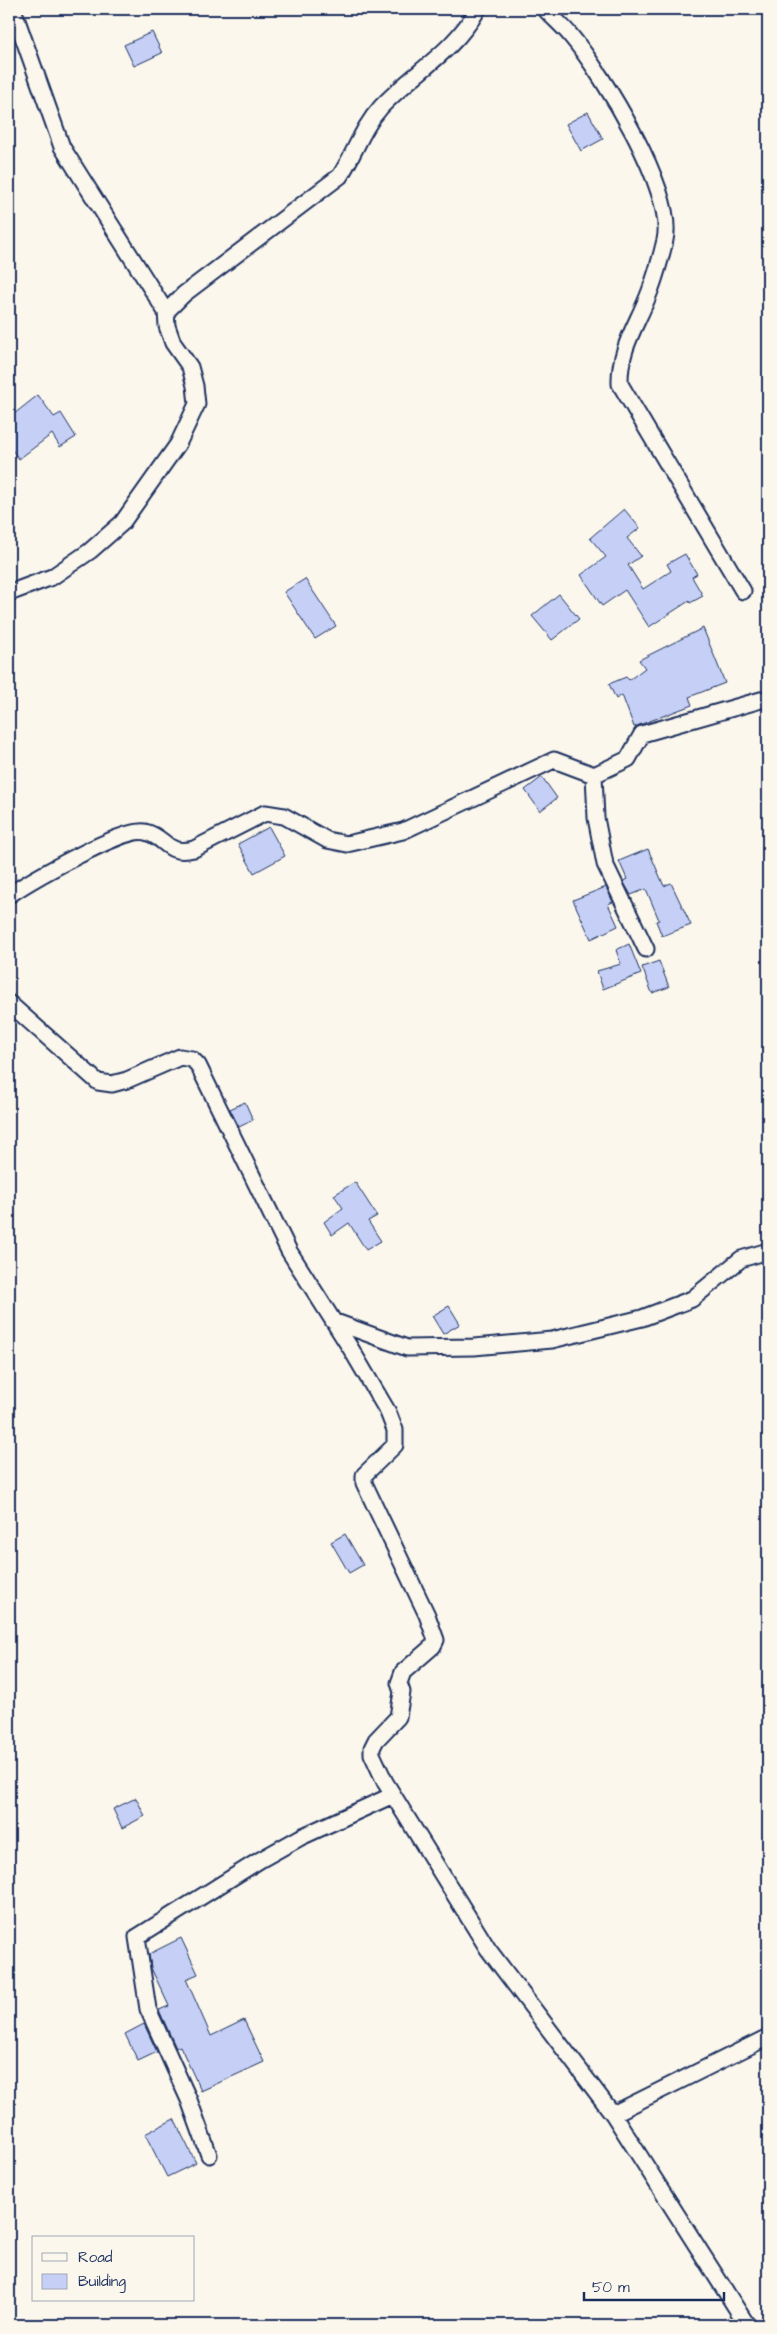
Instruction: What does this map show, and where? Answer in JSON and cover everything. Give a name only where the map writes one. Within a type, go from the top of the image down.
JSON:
[{"type":"street","points":[[9,593],[52,577],[90,551],[122,523],[178,444],[197,404],[190,367],[173,343],[167,326],[166,312],[62,147],[13,9]]},
{"type":"street","points":[[166,312],[184,294],[340,176],[351,160],[363,130],[381,107],[437,60],[466,29],[478,9]]},
{"type":"street","points":[[544,9],[571,35],[604,82],[638,141],[662,202],[666,237],[650,290],[620,364],[620,384],[743,591]]},
{"type":"street","points":[[9,895],[81,853],[132,833],[145,832],[173,850],[182,852],[194,849],[265,813],[284,816],[327,840],[347,844],[403,831],[554,760],[594,776],[628,759],[642,734],[768,698]]},
{"type":"street","points":[[594,776],[596,818],[605,864],[646,949]]},
{"type":"street","points":[[9,1003],[98,1082],[112,1084],[127,1080],[180,1057],[192,1059],[198,1065],[289,1251],[388,1412],[395,1430],[395,1445],[368,1469],[364,1475],[364,1483],[434,1632],[436,1640],[433,1646],[403,1672],[399,1683],[402,1692],[398,1717],[376,1740],[372,1748],[375,1762],[392,1795],[488,1949],[613,2114],[747,2325]]},
{"type":"street","points":[[333,1321],[407,1348],[474,1346],[552,1340],[642,1318],[692,1300],[741,1259],[768,1251]]},
{"type":"street","points":[[209,2154],[189,2100],[148,2009],[137,1937],[276,1851],[392,1795]]},
{"type":"street","points":[[613,2114],[768,2038]]},
{"type":"building","points":[[152,32],[162,53],[134,66],[124,45]]},
{"type":"building","points":[[588,112],[603,139],[581,151],[566,124]]},
{"type":"building","points":[[38,395],[54,417],[61,413],[76,437],[60,447],[52,434],[19,459],[9,446],[9,418]]},
{"type":"building","points":[[624,509],[640,528],[627,538],[641,556],[628,565],[643,589],[671,571],[667,564],[685,554],[697,574],[692,577],[703,596],[690,603],[689,601],[649,627],[625,590],[602,606],[581,575],[606,557],[590,538]]},
{"type":"building","points":[[305,579],[336,626],[315,639],[284,592]]},
{"type":"building","points":[[559,594],[579,619],[552,640],[532,616]]},
{"type":"building","points":[[703,628],[725,683],[689,697],[692,705],[634,727],[622,695],[616,699],[609,684],[626,677],[629,680],[645,668],[639,660]]},
{"type":"building","points":[[542,777],[557,798],[540,811],[525,790]]},
{"type":"building","points":[[269,827],[285,856],[254,873],[238,844]]},
{"type":"building","points":[[648,849],[664,886],[671,883],[691,925],[662,936],[656,921],[659,920],[646,889],[631,895],[623,881],[627,879],[619,861]]},
{"type":"building","points":[[606,887],[613,902],[608,904],[618,926],[591,939],[573,900]]},
{"type":"building","points":[[629,944],[641,974],[603,989],[597,971],[621,964],[616,950]]},
{"type":"building","points":[[659,961],[669,987],[652,993],[642,967]]},
{"type":"building","points":[[245,1102],[253,1120],[239,1127],[230,1109]]},
{"type":"building","points":[[355,1182],[377,1216],[368,1221],[381,1241],[366,1250],[349,1223],[332,1235],[324,1222],[343,1208],[334,1195]]},
{"type":"building","points":[[449,1306],[460,1324],[443,1334],[432,1316]]},
{"type":"building","points":[[345,1534],[363,1565],[349,1573],[331,1542]]},
{"type":"building","points":[[136,1798],[145,1816],[122,1828],[113,1809]]},
{"type":"building","points":[[181,1938],[198,1974],[186,1979],[211,2036],[244,2020],[264,2062],[201,2091],[180,2046],[176,2048],[159,2010],[169,2006],[151,1968],[149,1954]]},
{"type":"building","points":[[144,2024],[157,2052],[138,2061],[125,2034]]},
{"type":"building","points":[[174,2119],[196,2163],[167,2177],[145,2134]]}]
